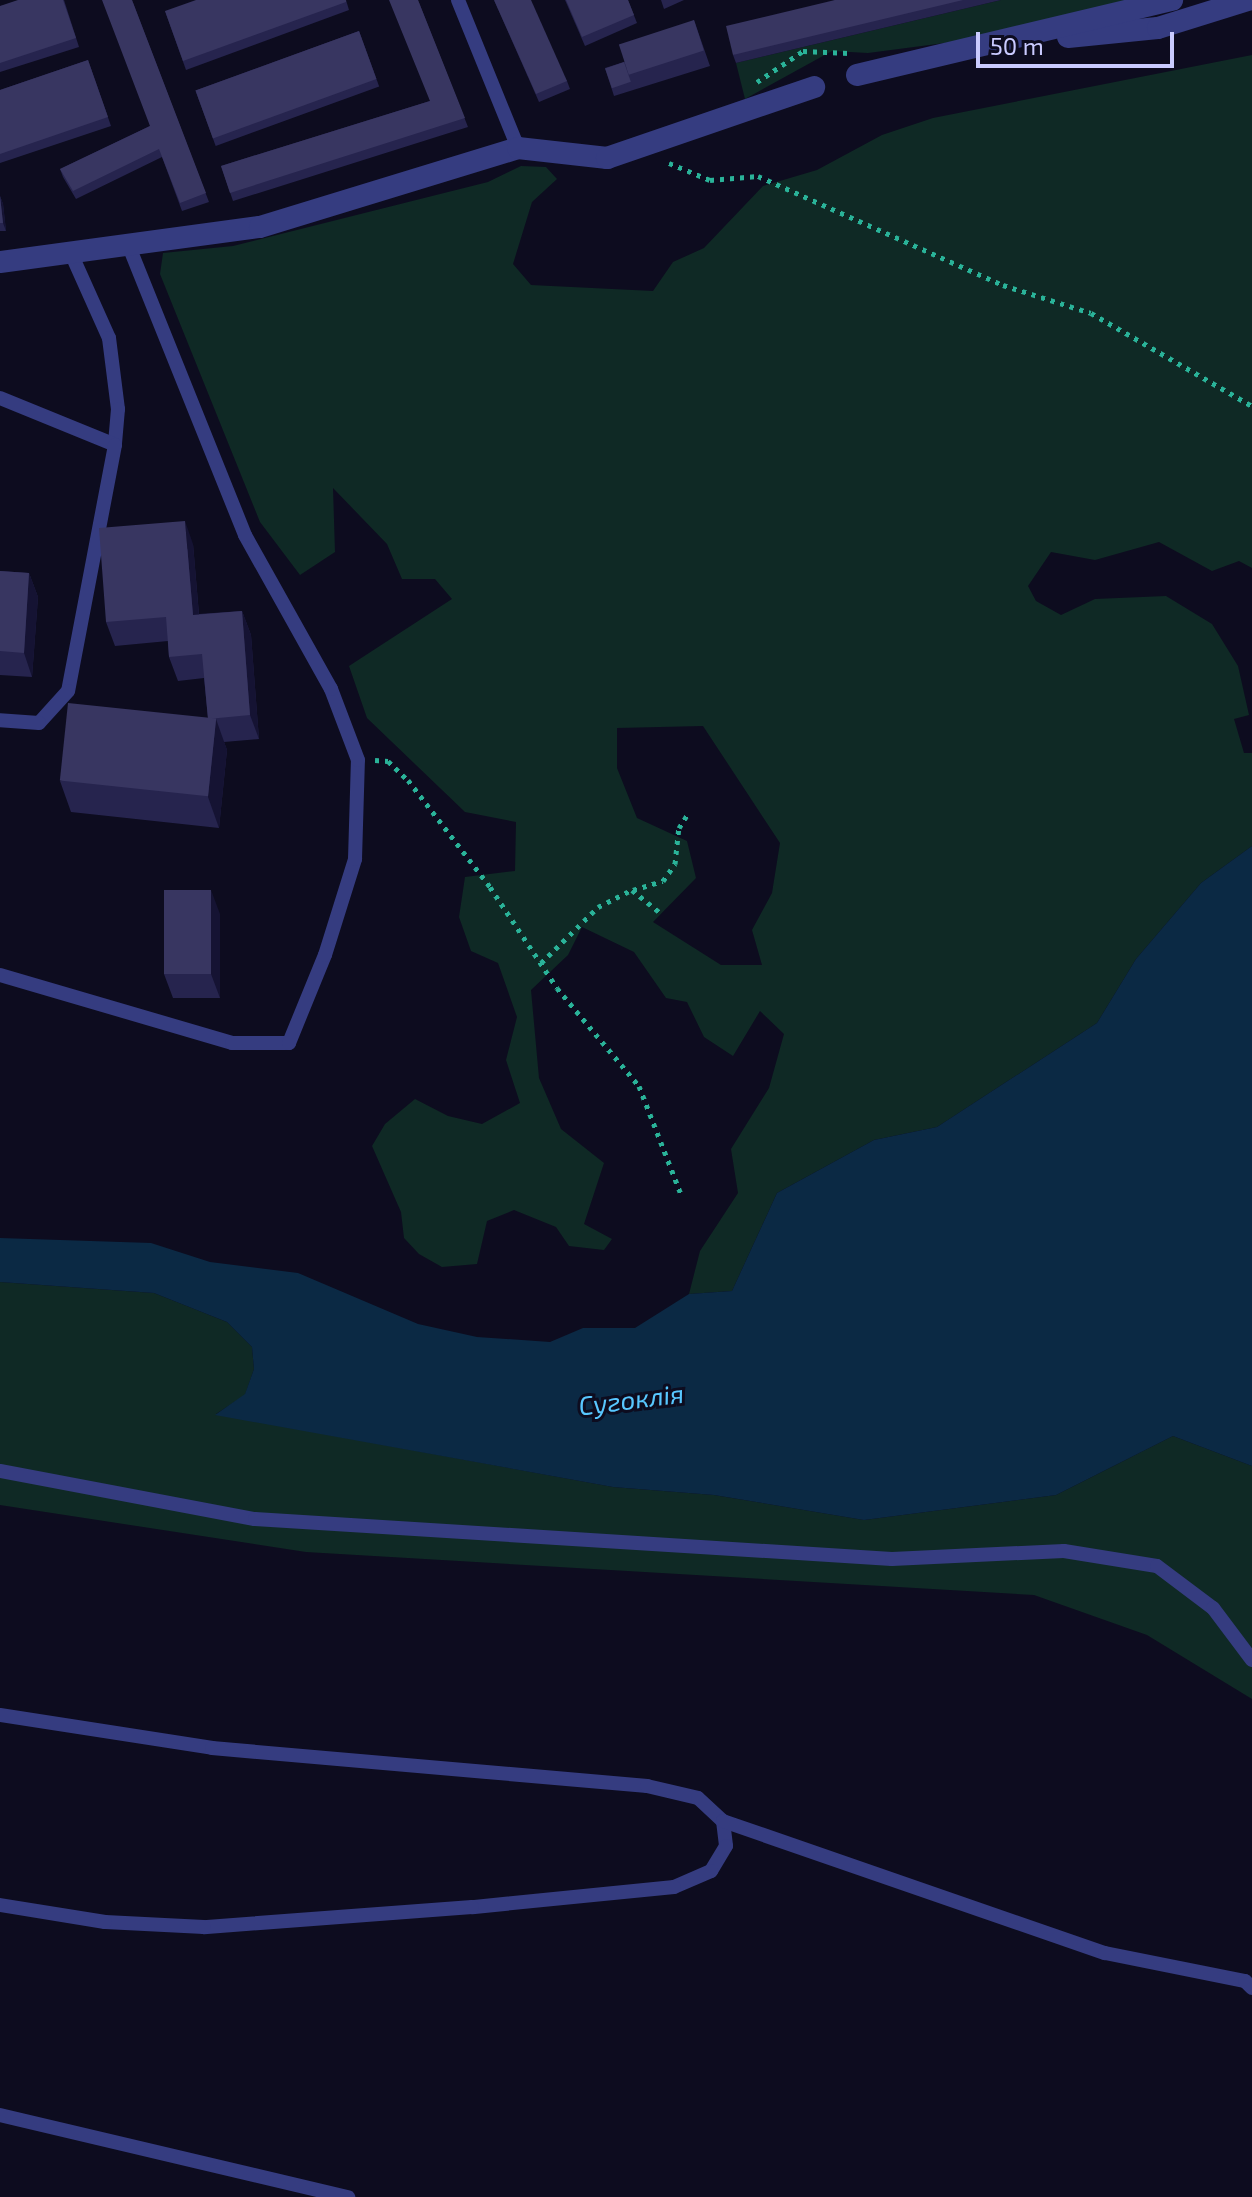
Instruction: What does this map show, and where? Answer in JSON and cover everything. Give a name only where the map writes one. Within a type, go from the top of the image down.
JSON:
[{"type":"street","points":[[991,45],[1172,0]]},
{"type":"street","points":[[859,64],[991,45],[1158,28],[1248,0]]},
{"type":"street","points":[[0,262],[127,242],[260,227],[518,148],[607,158],[814,87]]},
{"type":"lane","points":[[458,0],[518,148]]},
{"type":"lane","points":[[0,975],[232,1043],[289,1043],[325,955],[355,859],[358,760],[331,689],[245,535],[127,242]]},
{"type":"lane","points":[[0,720],[39,723],[68,691],[115,445],[118,409],[109,338],[70,251]]},
{"type":"lane","points":[[0,398],[115,445]]},
{"type":"lane","points":[[0,1471],[255,1519],[892,1559],[1064,1551],[1157,1566],[1213,1608],[1252,1660]]},
{"type":"lane","points":[[0,1715],[212,1748],[647,1786],[698,1798],[723,1821],[1105,1953],[1245,1981],[1252,1988]]},
{"type":"lane","points":[[0,1905],[105,1922],[204,1927],[674,1887],[711,1871],[726,1846],[723,1821]]},
{"type":"lane","points":[[0,2115],[348,2197]]},
{"type":"path","points":[[747,112],[760,75],[803,51],[859,64]]},
{"type":"path","points":[[664,162],[710,180],[758,176],[1003,285],[1091,313],[1252,406]]},
{"type":"path","points":[[358,760],[388,761],[408,780],[541,963],[639,1086],[682,1197]]},
{"type":"path","points":[[541,963],[598,907],[632,890],[663,881],[675,864],[679,828],[687,815]]},
{"type":"path","points":[[632,890],[660,913]]},
{"type":"green space","points":[[1001,0],[1128,0],[960,41],[868,53],[832,51],[745,99],[736,63]]},
{"type":"green space","points":[[1252,55],[1252,568],[1239,561],[1212,571],[1159,542],[1095,560],[1051,552],[1028,586],[1036,601],[1061,615],[1095,599],[1166,596],[1212,624],[1238,666],[1249,715],[1234,719],[1244,753],[1252,753],[1252,846],[1201,883],[1136,959],[1097,1023],[937,1127],[874,1140],[777,1193],[732,1291],[689,1294],[700,1251],[738,1193],[731,1149],[769,1088],[784,1034],[760,1011],[733,1056],[704,1037],[687,1002],[666,998],[634,952],[582,927],[568,955],[531,990],[539,1078],[561,1129],[604,1163],[584,1224],[612,1239],[604,1250],[569,1246],[556,1227],[514,1210],[487,1221],[477,1264],[442,1267],[419,1254],[404,1238],[401,1212],[372,1146],[385,1124],[415,1099],[448,1116],[482,1124],[520,1103],[506,1060],[517,1017],[498,963],[471,951],[459,917],[465,877],[515,871],[516,822],[465,812],[367,718],[349,666],[452,599],[435,579],[402,579],[387,544],[333,488],[335,552],[300,575],[260,522],[160,274],[163,253],[233,246],[488,182],[521,166],[546,167],[557,179],[532,202],[513,264],[531,285],[653,291],[673,262],[704,248],[763,186],[817,170],[882,135],[933,118]],"holes":[[[703,726],[780,843],[772,893],[752,930],[762,965],[721,965],[653,922],[696,878],[687,841],[637,818],[617,768],[617,728]]]},
{"type":"green space","points":[[0,1282],[154,1293],[227,1322],[252,1347],[254,1369],[245,1395],[216,1414],[613,1487],[714,1495],[864,1520],[1056,1495],[1173,1436],[1252,1466],[1252,1699],[1147,1635],[1034,1595],[306,1552],[0,1505]]},
{"type":"water","name":"Сугоклія","points":[[1252,846],[1252,1466],[1173,1436],[1056,1495],[864,1520],[714,1495],[613,1487],[215,1415],[245,1394],[254,1369],[252,1347],[227,1322],[154,1293],[0,1282],[0,1238],[151,1243],[210,1262],[298,1273],[418,1324],[477,1337],[550,1342],[583,1328],[635,1328],[689,1294],[732,1291],[777,1193],[874,1140],[937,1127],[1097,1023],[1136,959],[1201,883]]},
{"type":"building","points":[[18,0],[63,0],[76,38],[0,63],[0,6]]},
{"type":"building","points":[[102,0],[132,0],[206,193],[180,203],[159,149],[73,191],[60,169],[150,126]]},
{"type":"building","points":[[196,0],[346,2],[183,61],[165,11]]},
{"type":"building","points":[[389,0],[418,0],[465,118],[230,193],[221,166],[430,101]]},
{"type":"building","points":[[494,0],[531,0],[567,81],[536,94]]},
{"type":"building","points":[[566,0],[628,0],[634,15],[582,37]]},
{"type":"building","points":[[835,0],[963,0],[733,55],[726,26]]},
{"type":"building","points":[[694,20],[704,50],[629,75],[619,44]]},
{"type":"building","points":[[359,31],[376,79],[213,138],[195,91]]},
{"type":"building","points":[[88,60],[108,117],[0,154],[0,90]]},
{"type":"building","points":[[624,62],[631,82],[612,88],[605,69]]},
{"type":"building","points":[[0,196],[3,223],[0,223]]},
{"type":"building","points":[[185,521],[193,615],[242,611],[250,715],[208,719],[202,654],[169,657],[166,617],[106,622],[99,528]]},
{"type":"building","points":[[0,571],[29,573],[24,653],[0,651]]},
{"type":"building","points":[[68,703],[216,719],[208,796],[60,781]]},
{"type":"building","points":[[164,890],[211,890],[211,974],[164,974]]}]
